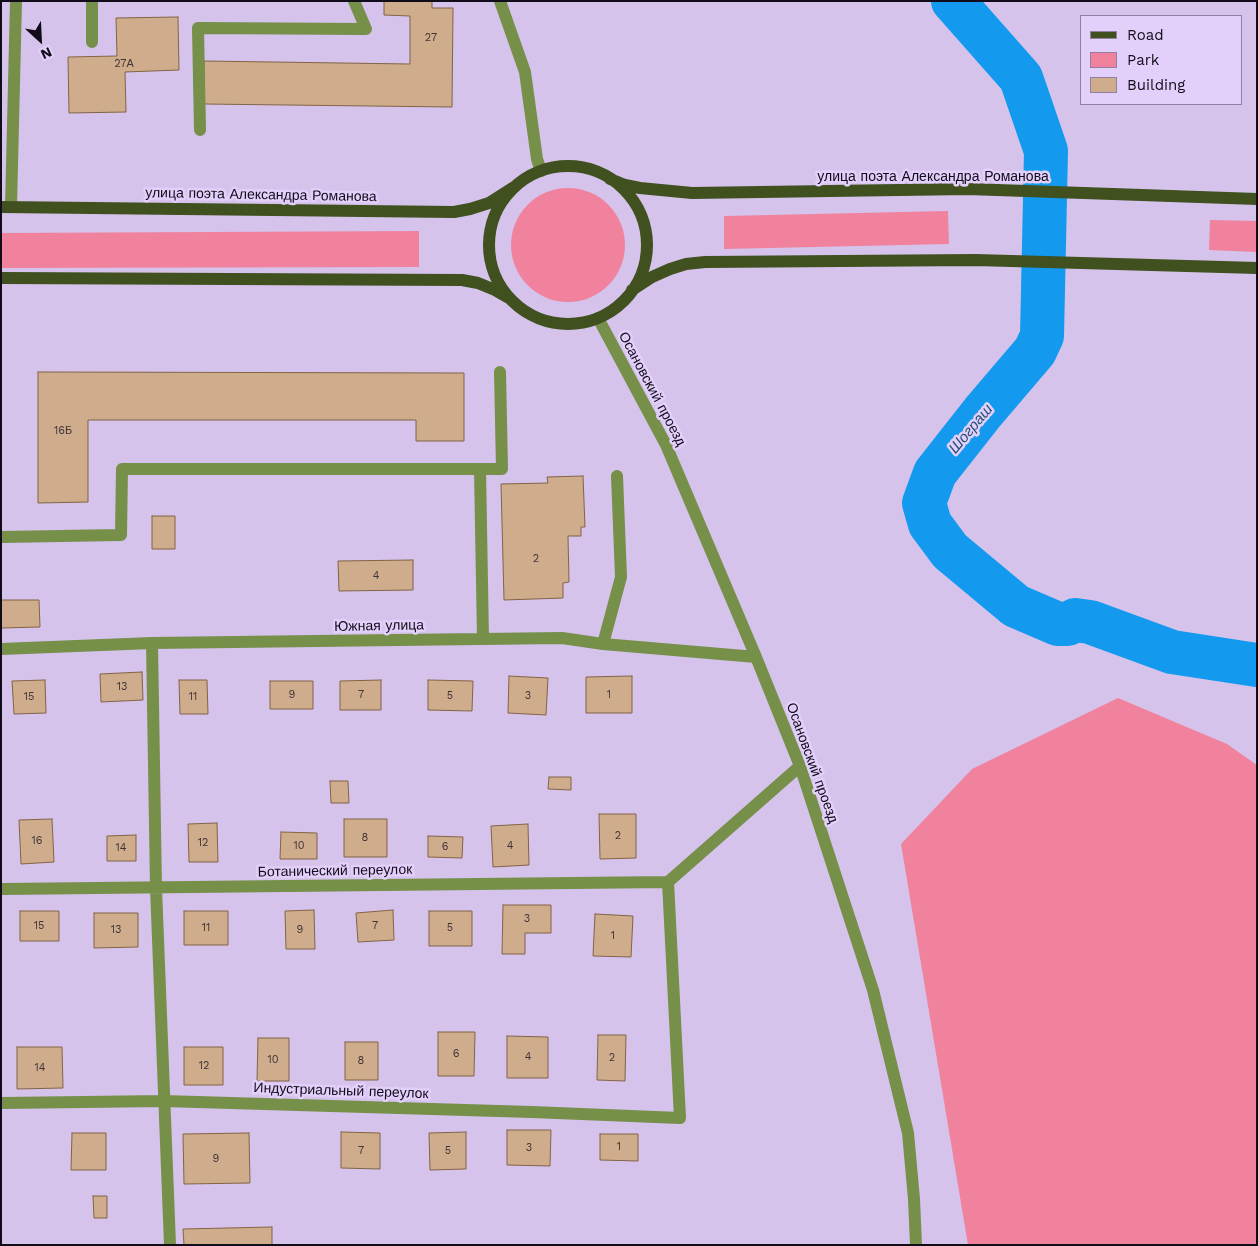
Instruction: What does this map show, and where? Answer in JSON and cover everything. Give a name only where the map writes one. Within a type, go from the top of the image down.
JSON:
[{"type":"main road","points":[[1,278],[462,280],[478,283],[495,290],[509,298],[526,312],[552,323],[572,324],[598,318],[612,310],[623,302],[639,278],[646,251],[643,223],[631,198],[621,187],[597,172],[570,166],[541,171],[514,187],[506,196],[495,215],[489,236],[492,270],[496,280],[509,298]]},
{"type":"main road","name":"улица поэта Александра Романова","points":[[610,179],[640,188],[692,193],[968,189],[1257,199]]},
{"type":"main road","name":"улица поэта Александра Романова","points":[[6,207],[454,212],[489,203],[514,187]]},
{"type":"main road","points":[[632,290],[652,277],[670,269],[686,264],[705,262],[976,260],[1257,268]]},
{"type":"street","points":[[6,207],[7,129],[16,1]]},
{"type":"street","points":[[92,1],[92,42]]},
{"type":"street","points":[[200,130],[198,28],[366,29],[354,1]]},
{"type":"street","points":[[500,1],[525,72],[537,159],[541,171]]},
{"type":"street","name":"Осановский проезд","points":[[598,318],[666,445],[800,766],[873,990],[908,1133],[916,1245]]},
{"type":"street","points":[[1,537],[121,535],[122,469],[502,468],[500,372]]},
{"type":"street","points":[[480,469],[483,639]]},
{"type":"street","points":[[603,644],[621,577],[617,476]]},
{"type":"street","name":"Южная улица","points":[[1,649],[152,643],[562,638],[603,644],[756,657]]},
{"type":"street","points":[[152,643],[156,888],[170,1245]]},
{"type":"street","points":[[668,882],[800,766]]},
{"type":"street","name":"Ботанический переулок","points":[[1,889],[668,882]]},
{"type":"street","name":"Индустриальный переулок","points":[[1,1103],[164,1101],[680,1118],[668,882]]},
{"type":"green space","points":[[568,188],[590,192],[608,205],[621,223],[625,245],[621,267],[608,285],[590,298],[568,302],[546,298],[528,285],[515,267],[511,245],[515,223],[528,205],[546,192]]},
{"type":"green space","points":[[948,211],[949,244],[724,249],[724,216]]},
{"type":"green space","points":[[1210,220],[1257,221],[1257,252],[1209,250]]},
{"type":"green space","points":[[419,231],[419,267],[1,268],[1,233]]},
{"type":"green space","points":[[1118,698],[1227,744],[1257,765],[1257,1245],[968,1245],[901,844],[972,769]]},
{"type":"building","points":[[384,1],[432,1],[432,8],[453,8],[452,107],[204,104],[204,61],[410,64],[410,16],[384,15]]},
{"type":"building","points":[[178,17],[179,70],[125,72],[126,112],[69,113],[68,57],[117,56],[116,18]]},
{"type":"building","points":[[38,372],[464,373],[464,441],[416,441],[416,420],[88,420],[88,502],[38,503]]},
{"type":"building","points":[[583,476],[585,527],[581,527],[581,536],[568,536],[569,582],[563,583],[563,598],[504,600],[501,484],[548,483],[547,477]]},
{"type":"building","points":[[152,516],[175,516],[175,549],[152,549]]},
{"type":"building","points":[[413,560],[413,590],[339,591],[338,561]]},
{"type":"building","points":[[1,600],[39,600],[40,627],[1,628]]},
{"type":"building","points":[[142,672],[143,700],[101,702],[100,674]]},
{"type":"building","points":[[509,676],[548,678],[546,715],[508,713]]},
{"type":"building","points":[[632,676],[632,713],[586,713],[586,677]]},
{"type":"building","points":[[45,680],[46,713],[14,714],[12,681]]},
{"type":"building","points":[[179,680],[207,680],[208,714],[180,714]]},
{"type":"building","points":[[381,680],[381,710],[340,710],[340,681]]},
{"type":"building","points":[[428,680],[473,681],[472,711],[428,710]]},
{"type":"building","points":[[270,681],[313,681],[313,709],[270,709]]},
{"type":"building","points":[[549,777],[571,777],[571,790],[548,789]]},
{"type":"building","points":[[330,781],[348,781],[349,803],[331,803]]},
{"type":"building","points":[[599,814],[636,814],[636,858],[600,859]]},
{"type":"building","points":[[52,819],[54,862],[21,864],[19,820]]},
{"type":"building","points":[[344,819],[387,819],[387,857],[344,857]]},
{"type":"building","points":[[217,823],[218,862],[189,862],[188,824]]},
{"type":"building","points":[[528,824],[529,865],[493,867],[491,826]]},
{"type":"building","points":[[281,832],[317,833],[317,859],[280,859]]},
{"type":"building","points":[[136,835],[136,861],[107,861],[107,836]]},
{"type":"building","points":[[428,836],[463,837],[462,858],[428,857]]},
{"type":"building","points":[[503,905],[551,905],[551,933],[525,933],[525,954],[502,954]]},
{"type":"building","points":[[314,910],[315,949],[286,949],[285,911]]},
{"type":"building","points":[[393,910],[394,940],[358,942],[356,913]]},
{"type":"building","points":[[20,911],[59,911],[59,941],[20,941]]},
{"type":"building","points":[[184,911],[228,911],[228,945],[184,945]]},
{"type":"building","points":[[429,911],[472,911],[472,946],[429,946]]},
{"type":"building","points":[[94,913],[138,913],[138,947],[94,948]]},
{"type":"building","points":[[595,914],[633,916],[631,957],[593,956]]},
{"type":"building","points":[[438,1032],[475,1032],[474,1076],[438,1076]]},
{"type":"building","points":[[598,1035],[626,1035],[625,1081],[597,1080]]},
{"type":"building","points":[[507,1036],[548,1037],[548,1078],[507,1078]]},
{"type":"building","points":[[258,1038],[289,1038],[289,1081],[257,1081]]},
{"type":"building","points":[[345,1042],[378,1042],[378,1080],[345,1080]]},
{"type":"building","points":[[17,1047],[62,1047],[63,1088],[17,1089]]},
{"type":"building","points":[[184,1047],[223,1047],[223,1085],[184,1085]]},
{"type":"building","points":[[507,1130],[551,1130],[550,1166],[507,1165]]},
{"type":"building","points":[[341,1132],[380,1133],[380,1169],[341,1168]]},
{"type":"building","points":[[466,1132],[466,1169],[430,1170],[429,1133]]},
{"type":"building","points":[[72,1133],[106,1133],[106,1170],[71,1170]]},
{"type":"building","points":[[249,1133],[250,1183],[184,1184],[183,1134]]},
{"type":"building","points":[[600,1134],[638,1134],[638,1161],[600,1160]]},
{"type":"building","points":[[93,1196],[107,1196],[107,1218],[94,1218]]},
{"type":"building","points":[[272,1227],[272,1245],[184,1245],[183,1229]]},
{"type":"waterway","name":"Шограш","points":[[953,1],[1021,78],[1046,151],[1042,336],[1035,351],[983,412],[935,473],[924,503],[930,524],[950,551],[1016,606],[1058,624],[1068,624],[1075,620],[1090,622],[1172,652],[1257,665]]}]
